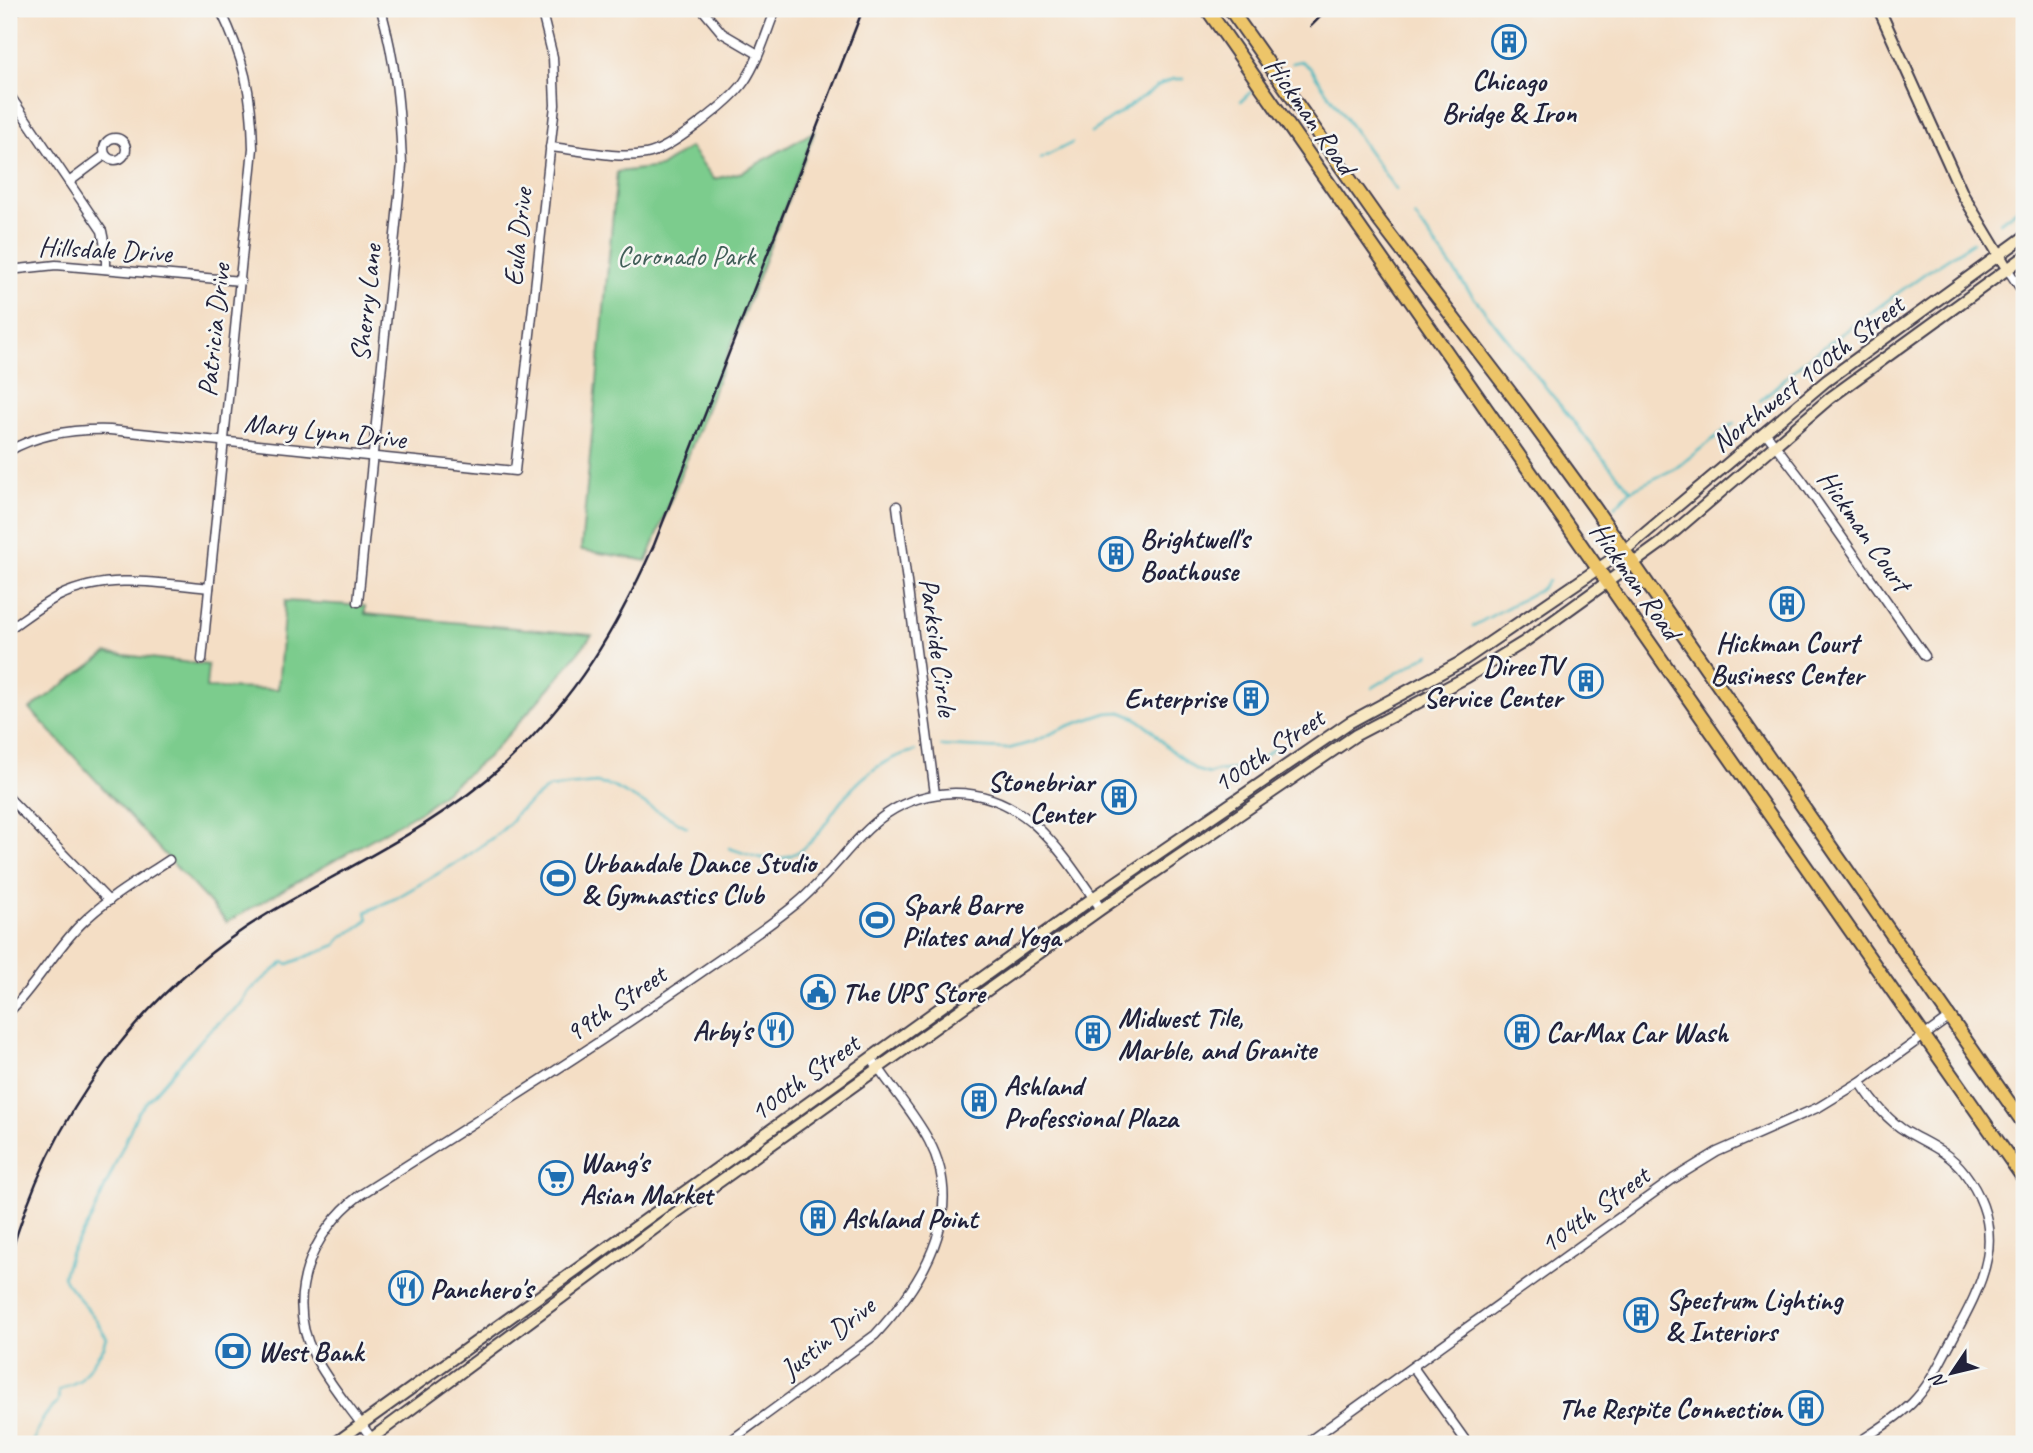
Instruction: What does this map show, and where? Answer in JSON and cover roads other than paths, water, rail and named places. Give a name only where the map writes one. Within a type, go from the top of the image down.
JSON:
[{"type":"main road","name":"Hickman Road","points":[[1207,9],[2024,1178]]},
{"type":"main road","name":"Hickman Road","points":[[1230,9],[1380,222],[1522,408],[1634,565],[2024,1124]]},
{"type":"main road","points":[[1879,9],[1963,195],[2008,270]]},
{"type":"main road","name":"Northwest 100th Street","points":[[1624,551],[1826,381],[2024,237]]},
{"type":"main road","name":"Northwest 100th Street","points":[[1634,565],[1857,377],[2024,257]]},
{"type":"main road","name":"100th Street","points":[[334,1444],[1093,898],[1350,722],[1461,662],[1624,551]]},
{"type":"main road","name":"100th Street","points":[[368,1441],[677,1212],[1101,909],[1356,735],[1478,670],[1524,642],[1634,565]]},
{"type":"street","points":[[9,14],[17,9]]},
{"type":"street","name":"Patricia Drive","points":[[202,660],[253,148],[253,119],[243,62],[220,9]]},
{"type":"street","name":"Sherry Lane","points":[[358,602],[402,165],[400,102],[392,50],[381,9]]},
{"type":"street","name":"Eula Drive","points":[[515,471],[555,81],[548,33],[541,9]]},
{"type":"street","points":[[702,9],[722,33],[758,54]]},
{"type":"street","points":[[550,147],[634,155],[664,148],[742,86],[776,9]]},
{"type":"street","points":[[9,94],[102,231],[106,269]]},
{"type":"street","points":[[69,182],[105,155]]},
{"type":"street","name":"Hillsdale Drive","points":[[9,270],[56,265],[241,281]]},
{"type":"street","points":[[2008,270],[2024,294]]},
{"type":"street","name":"Mary Lynn Drive","points":[[9,451],[52,434],[91,430],[515,471]]},
{"type":"street","name":"Hickman Court","points":[[1765,432],[1925,656]]},
{"type":"street","name":"Parkside Circle","points":[[897,506],[935,794]]},
{"type":"street","points":[[9,629],[46,603],[95,584],[130,580],[209,588]]},
{"type":"street","name":"99th Street","points":[[368,1441],[362,1424],[315,1357],[303,1313],[303,1285],[313,1250],[333,1219],[360,1195],[619,1030],[775,920],[818,884],[861,834],[888,812],[903,804],[935,794],[973,794],[1019,811],[1049,837],[1101,909]]},
{"type":"street","points":[[9,799],[109,901]]},
{"type":"street","points":[[9,1012],[34,985],[66,939],[82,923],[169,860]]},
{"type":"street","name":"104th Street","points":[[1305,1444],[1673,1180],[1704,1160],[1819,1108],[1950,1017]]},
{"type":"street","name":"Justin Drive","points":[[726,1444],[875,1335],[896,1310],[935,1248],[944,1207],[944,1190],[936,1157],[921,1128],[871,1057]]},
{"type":"street","points":[[1856,1444],[1911,1404],[1926,1386],[1979,1291],[1990,1246],[1986,1220],[1977,1192],[1964,1172],[1943,1152],[1906,1132],[1886,1117],[1860,1082]]},
{"type":"street","points":[[1413,1367],[1468,1444]]},
{"type":"waterway","points":[[1292,63],[1301,61],[1310,68],[1396,190]]},
{"type":"waterway","points":[[1091,133],[1161,84],[1173,79],[1184,79]]},
{"type":"waterway","points":[[1241,101],[1251,92]]},
{"type":"waterway","points":[[1040,159],[1072,143]]},
{"type":"waterway","points":[[2000,222],[2024,204]]},
{"type":"waterway","points":[[1415,216],[1468,290],[1631,490]]},
{"type":"waterway","points":[[1760,401],[1803,362],[1924,274],[1973,242]]},
{"type":"waterway","points":[[1615,507],[1631,490],[1676,468],[1734,423]]},
{"type":"waterway","points":[[1473,626],[1541,589],[1548,581]]},
{"type":"waterway","points":[[1372,688],[1429,654]]},
{"type":"waterway","points":[[941,746],[1008,749],[1107,713],[1121,712],[1136,718],[1152,730],[1166,746],[1196,770],[1209,774],[1249,768],[1276,747]]},
{"type":"waterway","points":[[729,848],[769,859],[794,854],[812,840],[861,780],[886,762],[915,751]]},
{"type":"waterway","points":[[33,1444],[43,1419],[57,1402],[58,1391],[80,1380],[104,1347],[107,1338],[63,1276],[70,1254],[92,1217],[138,1112],[208,1032],[242,1003],[249,991],[284,962],[288,964],[336,945],[342,937],[365,923],[368,919],[366,912],[398,897],[463,859],[499,833],[512,821],[516,813],[548,788],[596,783],[612,786],[687,827]]},
{"type":"railway","points":[[9,1261],[26,1208],[48,1157],[75,1108],[106,1062],[141,1019],[180,980],[223,944],[269,913],[422,826],[479,786],[531,738],[592,662],[654,545],[863,9]]},
{"type":"railway","points":[[1311,26],[1328,9]]},
{"type":"place","name":"Chicago Bridge & Iron","points":[[1509,42]]},
{"type":"place","name":"Brightwell's Boathouse","points":[[1116,554]]},
{"type":"place","name":"Hickman Court Business Center","points":[[1787,604]]},
{"type":"place","name":"DirecTV Service Center","points":[[1586,681]]},
{"type":"place","name":"Enterprise","points":[[1251,698]]},
{"type":"place","name":"Stonebriar Center","points":[[1119,797]]},
{"type":"place","name":"Urbandale Dance Studio & Gymnastics Club","points":[[558,878]]},
{"type":"place","name":"Spark Barre Pilates and Yoga","points":[[877,920]]},
{"type":"place","name":"The UPS Store","points":[[818,992]]},
{"type":"place","name":"Arby's","points":[[776,1030]]},
{"type":"place","name":"CarMax Car Wash","points":[[1522,1032]]},
{"type":"place","name":"Midwest Tile, Marble, and Granite","points":[[1093,1033]]},
{"type":"place","name":"Ashland Professional Plaza","points":[[979,1101]]},
{"type":"place","name":"Wang's Asian Market","points":[[556,1178]]},
{"type":"place","name":"Ashland Point","points":[[818,1218]]},
{"type":"place","name":"Panchero's","points":[[406,1288]]},
{"type":"place","name":"Spectrum Lighting & Interiors","points":[[1641,1315]]},
{"type":"place","name":"West Bank","points":[[233,1351]]},
{"type":"place","name":"The Respite Connection","points":[[1806,1408]]},
{"type":"park label","name":"Coronado Park","points":[[686,255]]}]
